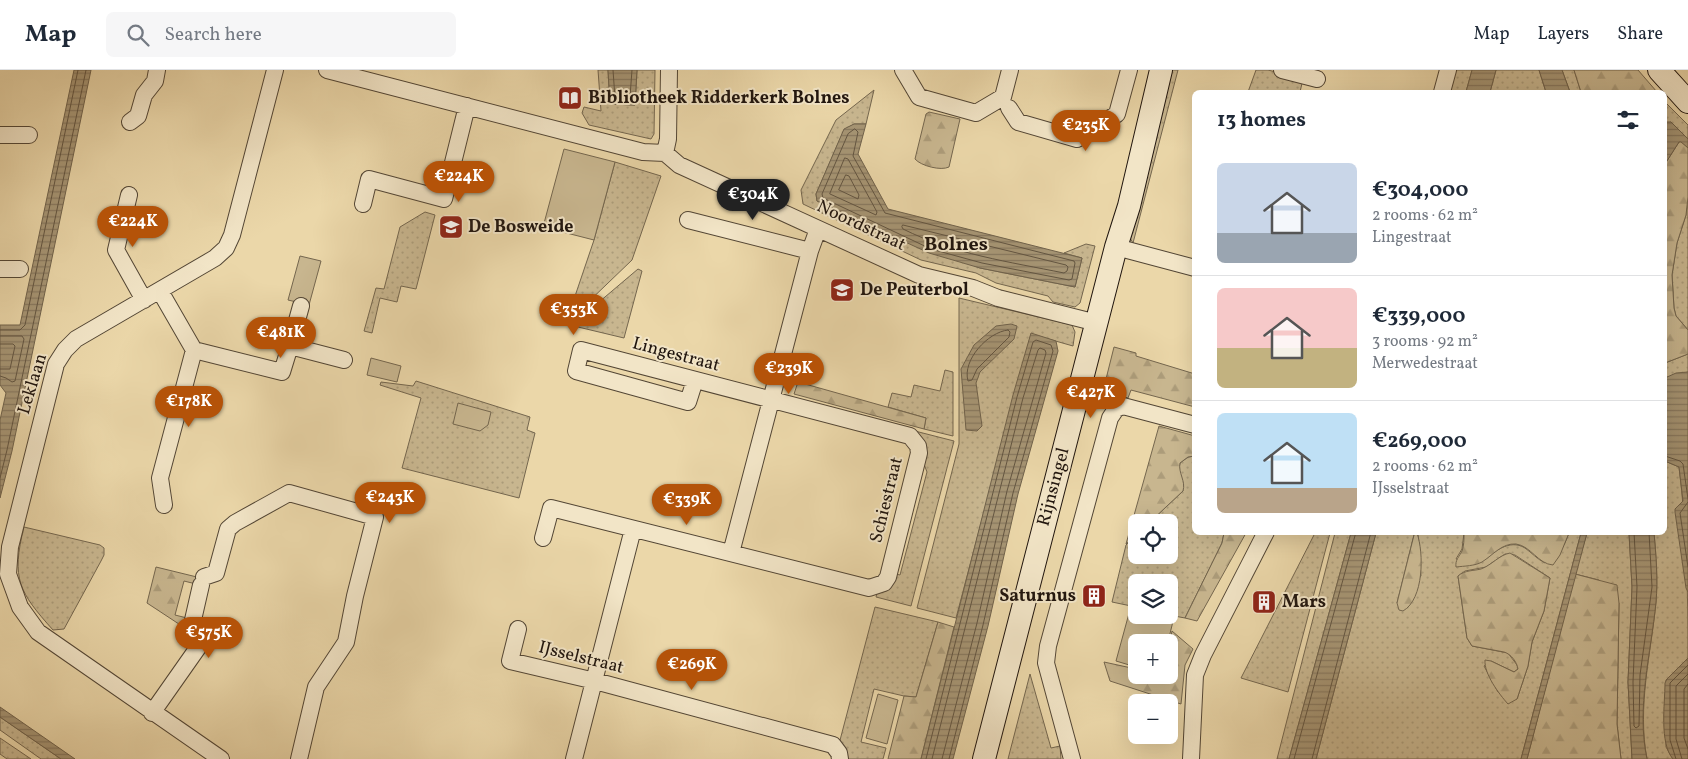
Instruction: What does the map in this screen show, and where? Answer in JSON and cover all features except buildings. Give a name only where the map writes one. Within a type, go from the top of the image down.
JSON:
[{"type":"street","points":[[130,122],[138,116],[144,95],[155,81],[157,70]]},
{"type":"street","name":"Leklaan","points":[[221,759],[152,713],[38,632],[20,607],[4,573],[56,364],[65,350],[76,340],[215,258],[226,248],[230,242],[275,70]]},
{"type":"street","points":[[327,70],[643,152],[665,153],[668,139],[669,70]]},
{"type":"street","points":[[903,70],[919,98],[976,113],[1006,102]]},
{"type":"street","points":[[1010,70],[1006,102],[1018,122],[1077,138],[1117,114],[1129,70]]},
{"type":"street","name":"Rijnsingel","points":[[984,759],[1116,247],[1129,206],[1161,70]]},
{"type":"street","points":[[1282,70],[1317,81]]},
{"type":"street","points":[[1443,90],[1448,70]]},
{"type":"street","points":[[1659,70],[1688,102]]},
{"type":"street","points":[[364,204],[370,179],[444,199],[467,106]]},
{"type":"street","points":[[0,135],[29,135]]},
{"type":"street","name":"Noordstraat","points":[[665,153],[679,165],[918,275],[973,288],[998,298],[1097,323]]},
{"type":"street","points":[[129,195],[116,250],[144,300]]},
{"type":"street","points":[[688,220],[810,251]]},
{"type":"street","points":[[543,538],[551,508],[731,553],[810,251],[818,229]]},
{"type":"street","points":[[1116,247],[1192,267]]},
{"type":"street","points":[[0,269],[20,269]]},
{"type":"street","points":[[160,291],[194,350],[160,478],[164,505]]},
{"type":"street","points":[[194,350],[282,372],[301,306]]},
{"type":"street","points":[[290,346],[344,360]]},
{"type":"street","name":"Lingestraat","points":[[695,380],[688,402],[576,371],[580,350],[771,400]]},
{"type":"street","name":"Schiestraat","points":[[731,553],[869,588],[884,582],[888,577],[918,460],[918,446],[910,436],[771,400]]},
{"type":"street","name":"Rijnsingel","points":[[1072,759],[1046,663],[1048,646],[1110,418],[1116,409],[1123,406],[1192,424]]},
{"type":"street","points":[[152,713],[204,639],[193,620],[203,581],[216,573],[228,529],[234,523],[289,493],[375,518],[355,596],[346,642],[316,687],[299,759]]},
{"type":"street","points":[[574,759],[633,529]]},
{"type":"street","points":[[1191,759],[1195,675],[1203,655],[1264,535]]},
{"type":"street","name":"IJsselstraat","points":[[518,629],[510,661],[595,681],[833,745],[839,753],[840,759]]},
{"type":"green space","points":[[598,70],[608,70],[610,104],[635,105],[637,70],[655,70],[654,134],[651,139],[589,125],[582,113],[584,107],[601,111]]},
{"type":"green space","points":[[1171,70],[1178,70],[1133,243],[1130,238]]},
{"type":"green space","points":[[1256,70],[1268,70],[1303,79],[1300,90],[1249,90]]},
{"type":"green space","points":[[1456,70],[1472,70],[1467,90],[1451,90]]},
{"type":"green space","points":[[1496,70],[1539,70],[1545,90],[1491,90]]},
{"type":"green space","points":[[1562,70],[1574,70],[1580,90],[1569,90]]},
{"type":"green space","points":[[1574,70],[1638,70],[1655,90],[1580,90]]},
{"type":"green space","points":[[874,90],[866,124],[854,124],[844,130],[816,194],[817,201],[980,268],[1075,287],[1082,258],[1064,253],[1086,244],[1095,246],[1080,303],[1075,307],[1053,302],[1048,296],[996,283],[976,273],[921,260],[803,204],[801,190],[836,120]]},
{"type":"green space","points":[[1667,104],[1688,125],[1688,139],[1671,122],[1667,123]]},
{"type":"green space","points":[[929,112],[960,119],[949,167],[931,167],[915,159],[926,114]]},
{"type":"green space","points":[[1681,141],[1688,148],[1688,197],[1686,215],[1677,243],[1672,275],[1676,316],[1688,330],[1688,354],[1667,362],[1667,161]]},
{"type":"green space","points":[[564,149],[615,162],[594,240],[543,227]]},
{"type":"green space","points":[[615,162],[661,176],[632,260],[582,308],[572,305],[594,240]]},
{"type":"green space","points":[[1688,197],[1688,330],[1676,316],[1672,275],[1677,243],[1686,215]]},
{"type":"green space","points":[[425,212],[435,215],[416,289],[401,286],[397,302],[380,298],[372,333],[364,331],[376,288],[384,289],[400,227]]},
{"type":"green space","points":[[300,256],[321,261],[309,305],[288,300]]},
{"type":"green space","points":[[638,269],[642,271],[624,338],[578,327],[579,319]]},
{"type":"green space","points":[[959,298],[1072,325],[1075,332],[1073,346],[1031,334],[956,618],[917,608],[959,444]]},
{"type":"green space","points":[[1114,347],[1136,353],[1136,356],[1192,373],[1192,406],[1131,390],[1128,398],[1103,391]]},
{"type":"green space","points":[[1688,354],[1688,372],[1667,377],[1667,362]]},
{"type":"green space","points":[[371,358],[401,366],[397,382],[367,375]]},
{"type":"green space","points":[[945,370],[953,372],[953,436],[924,429],[926,418],[888,407],[892,393],[911,397],[914,385],[940,391]]},
{"type":"green space","points":[[416,381],[530,417],[527,430],[535,433],[519,498],[402,468],[421,398],[380,385],[381,382],[413,386]]},
{"type":"green space","points":[[798,382],[926,418],[924,429],[794,394]]},
{"type":"green space","points":[[458,403],[491,412],[488,425],[480,431],[453,424]]},
{"type":"green space","points":[[1159,426],[1192,435],[1192,456],[1180,463],[1184,484],[1183,491],[1159,514],[1134,514]]},
{"type":"green space","points":[[911,430],[954,441],[911,606],[876,597],[877,593],[896,574],[900,575],[927,472]]},
{"type":"green space","points":[[1192,456],[1192,535],[1224,535],[1222,543],[1185,618],[1178,617],[1178,574],[1128,574],[1128,605],[1112,602],[1128,543],[1128,564],[1178,564],[1178,514],[1159,514],[1183,491],[1179,468],[1180,463]]},
{"type":"green space","points":[[1667,462],[1679,467],[1684,514],[1688,610],[1688,658],[1666,680],[1666,747],[1673,759],[1647,759],[1644,739],[1644,700],[1657,593],[1654,535],[1667,535]]},
{"type":"green space","points":[[24,527],[100,545],[104,548],[104,555],[64,629],[53,630],[32,605],[21,584],[18,560]]},
{"type":"green space","points":[[1224,535],[1245,535],[1197,621],[1185,618],[1222,543]]},
{"type":"green space","points":[[1314,535],[1329,535],[1288,692],[1241,678]]},
{"type":"green space","points":[[1334,535],[1350,535],[1289,759],[1277,759]]},
{"type":"green space","points":[[1375,535],[1414,535],[1397,603],[1421,576],[1418,535],[1464,535],[1462,549],[1456,559],[1481,562],[1502,548],[1519,545],[1545,563],[1564,545],[1568,535],[1580,535],[1521,759],[1316,759]],"holes":[[[1505,554],[1515,555],[1550,578],[1544,611],[1532,642],[1528,666],[1517,699],[1498,692],[1484,666],[1491,661],[1514,672],[1518,669],[1517,665],[1508,653],[1472,646],[1467,638],[1458,576],[1465,571],[1486,567]]]},
{"type":"green space","points":[[1414,535],[1417,535],[1421,552],[1419,586],[1410,605],[1403,611],[1399,610],[1397,603]]},
{"type":"green space","points":[[1464,535],[1568,535],[1560,555],[1553,565],[1543,562],[1521,545],[1511,544],[1502,547],[1479,563],[1456,567],[1464,542]]},
{"type":"green space","points":[[1586,535],[1629,535],[1632,587],[1628,682],[1632,759],[1621,759],[1617,724],[1619,603],[1599,580],[1575,574]]},
{"type":"green space","points":[[1510,553],[1550,578],[1544,611],[1532,642],[1528,666],[1517,699],[1508,704],[1489,677],[1485,660],[1514,672],[1518,669],[1511,656],[1507,653],[1472,646],[1467,638],[1458,576],[1481,569]]},
{"type":"green space","points":[[156,567],[201,578],[200,585],[184,581],[175,615],[187,618],[191,627],[188,630],[147,603]]},
{"type":"green space","points":[[1575,574],[1617,585],[1619,603],[1617,724],[1621,759],[1527,759]]},
{"type":"green space","points":[[875,607],[938,622],[916,697],[874,689],[861,742],[886,748],[883,759],[847,759],[839,744]]},
{"type":"green space","points":[[1128,617],[1128,624],[1172,624],[1170,634],[1128,634],[1128,665],[1116,661]]},
{"type":"green space","points":[[938,622],[954,627],[921,759],[888,759],[904,696],[916,697]]},
{"type":"green space","points":[[1178,636],[1193,649],[1185,665],[1181,704],[1178,703],[1178,694],[1150,694],[1110,681],[1104,662],[1128,667],[1128,684],[1178,684]]},
{"type":"green space","points":[[1030,674],[1051,748],[1060,746],[1061,759],[1008,759]]},
{"type":"green space","points":[[878,694],[898,700],[887,744],[866,738]]},
{"type":"green space","points":[[0,717],[61,759],[41,759],[0,730]]},
{"type":"green space","points":[[0,738],[31,759],[7,759],[0,754]]},
{"type":"water","points":[[74,70],[91,70],[12,451],[0,498],[0,420],[6,393],[0,385],[0,325],[20,325]]},
{"type":"water","points":[[608,70],[637,70],[635,105],[610,104]]},
{"type":"water","points":[[1472,70],[1496,70],[1491,90],[1467,90]]},
{"type":"water","points":[[1539,70],[1562,70],[1569,90],[1545,90]]},
{"type":"water","points":[[1667,122],[1671,122],[1688,139],[1688,148],[1679,142],[1667,161]]},
{"type":"water","points":[[854,124],[866,124],[858,154],[888,209],[1082,258],[1075,287],[980,268],[929,253],[817,201],[816,194],[844,129]]},
{"type":"water","points":[[1011,324],[1017,326],[1014,339],[980,372],[976,383],[982,426],[977,431],[966,430],[961,369],[974,345],[996,326]]},
{"type":"water","points":[[1031,333],[1056,341],[1058,351],[1018,494],[988,626],[953,759],[921,759],[1013,395]]},
{"type":"water","points":[[1688,372],[1688,592],[1675,512],[1675,509],[1683,501],[1679,467],[1667,462],[1667,377],[1676,373]]},
{"type":"water","points":[[1350,535],[1375,535],[1316,759],[1289,759]]},
{"type":"water","points":[[1580,535],[1586,535],[1527,759],[1521,759]]},
{"type":"water","points":[[1629,535],[1654,535],[1657,576],[1656,602],[1645,680],[1643,720],[1647,759],[1632,759],[1628,682],[1632,587]]},
{"type":"water","points":[[1688,658],[1688,759],[1673,759],[1664,733],[1665,683]]},
{"type":"water","points":[[0,707],[75,759],[61,759],[0,717]]},
{"type":"place","name":"Bibliotheek Ridderkerk Bolnes","points":[[570,98]]},
{"type":"place","name":"De Bosweide","points":[[451,227]]},
{"type":"place","name":"De Peuterbol","points":[[842,290]]},
{"type":"place","name":"Saturnus","points":[[1094,596]]},
{"type":"place","name":"Mars","points":[[1264,602]]},
{"type":"district","name":"Bolnes","points":[[956,245]]}]
